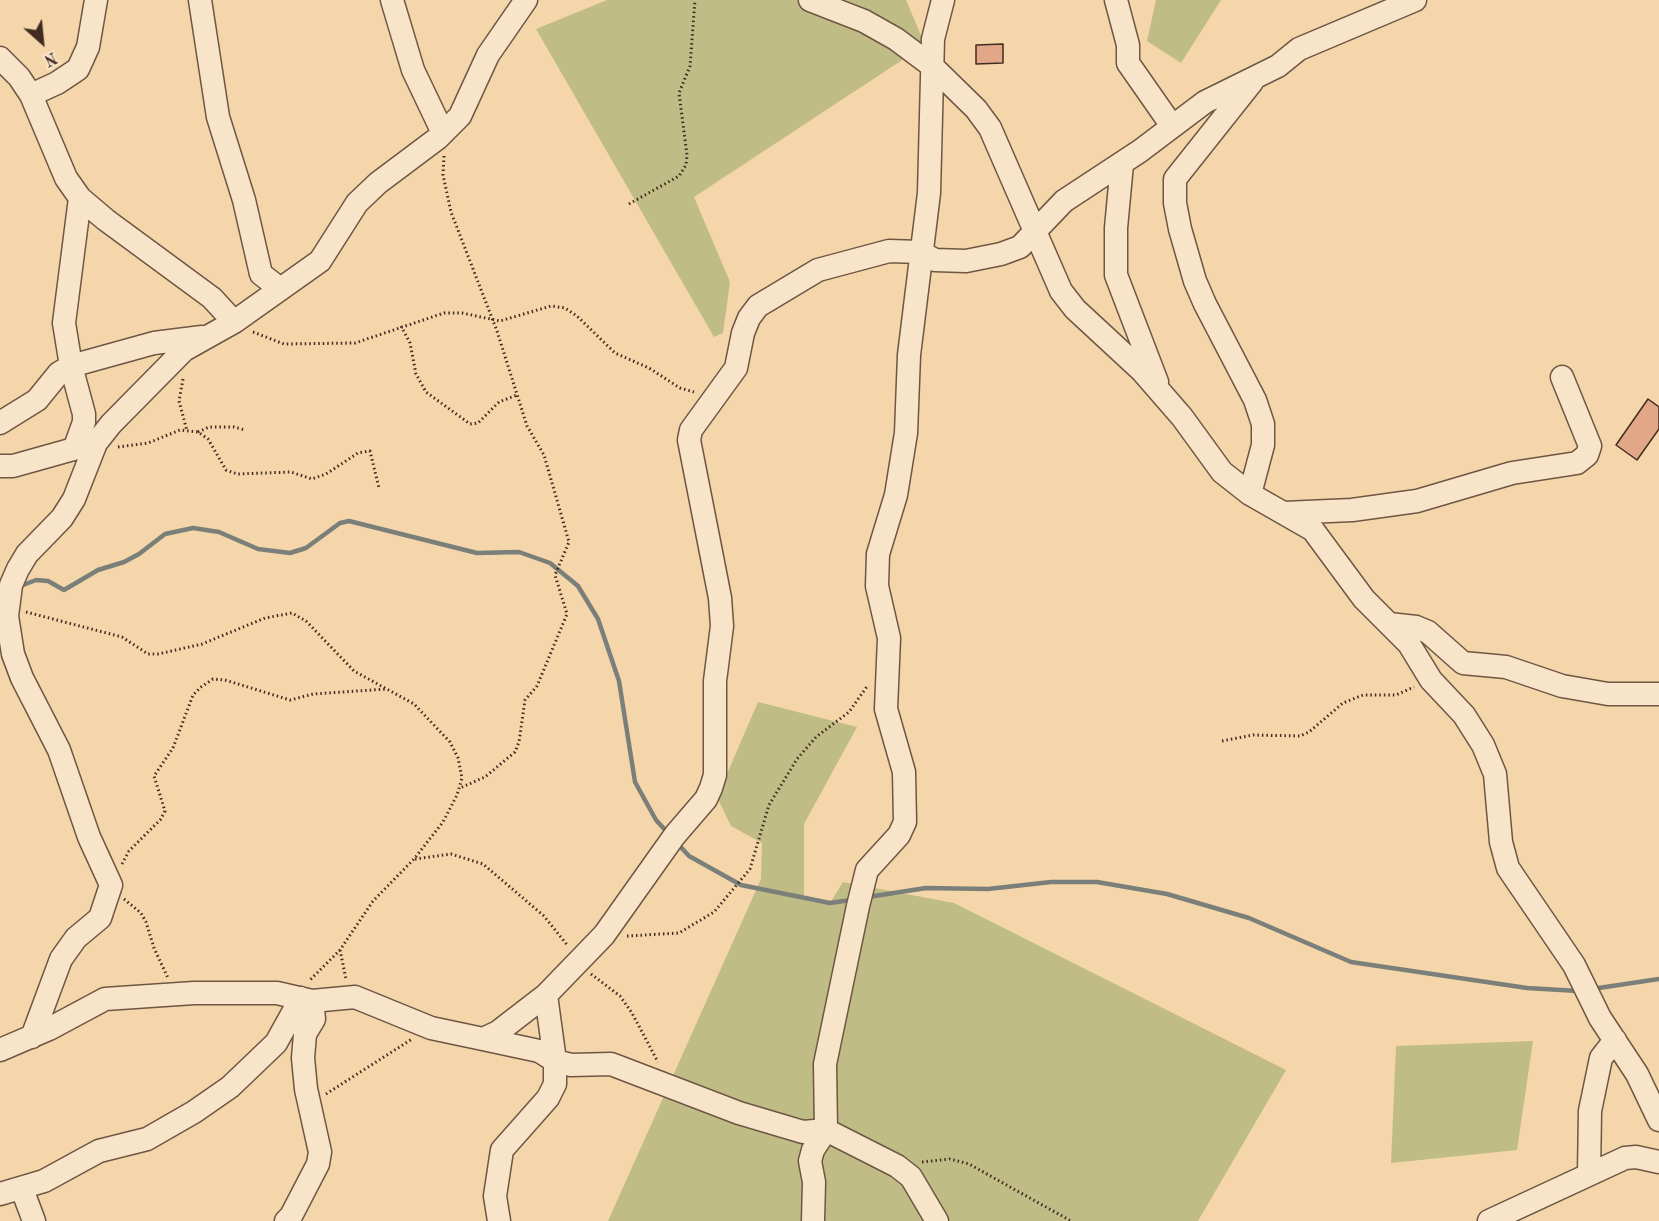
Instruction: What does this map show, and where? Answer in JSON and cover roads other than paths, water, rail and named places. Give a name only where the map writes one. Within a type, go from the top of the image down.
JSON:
[{"type":"street","points":[[31,95],[57,83],[78,69],[88,46],[96,0]]},
{"type":"street","points":[[200,0],[218,117],[243,200],[261,274],[279,288]]},
{"type":"street","points":[[392,0],[413,70],[443,144]]},
{"type":"street","points":[[0,466],[13,466],[85,445],[184,350],[234,322],[320,261],[357,203],[378,183],[443,144],[460,116],[488,55],[526,0]]},
{"type":"street","points":[[810,0],[872,26],[896,39],[932,66],[976,109],[990,128],[1061,291],[1075,309],[1142,371],[1222,472],[1250,494],[1313,530],[1364,599],[1408,644],[1431,680],[1464,715],[1483,745],[1495,774],[1501,842],[1508,868],[1574,965],[1615,1040],[1637,1074],[1659,1120]]},
{"type":"street","points":[[813,1221],[814,1182],[810,1161],[813,1150],[826,1130],[825,1064],[867,870],[899,835],[905,822],[904,772],[886,709],[889,638],[877,586],[878,555],[896,495],[906,433],[909,356],[929,193],[933,39],[943,0]]},
{"type":"street","points":[[1116,0],[1128,45],[1128,63],[1172,126]]},
{"type":"street","points":[[483,1039],[498,1032],[546,995],[604,935],[675,835],[706,799],[715,775],[715,681],[722,626],[720,598],[689,440],[691,430],[736,368],[742,333],[748,318],[758,306],[818,270],[889,251],[920,252],[934,260],[966,261],[1001,254],[1020,247],[1081,188],[1122,164],[1205,102],[1278,66],[1299,49],[1415,0]]},
{"type":"street","points":[[0,58],[19,77],[31,95],[66,177],[80,198],[106,220],[212,298],[234,322]]},
{"type":"street","points":[[1250,494],[1263,445],[1263,424],[1255,400],[1195,281],[1178,220],[1175,179],[1257,76]]},
{"type":"street","points":[[1122,164],[1116,228],[1116,275],[1160,391]]},
{"type":"street","points":[[32,1037],[61,959],[76,938],[100,918],[111,885],[89,837],[59,750],[22,678],[7,630],[11,585],[27,555],[62,519],[74,499],[85,445],[84,422],[64,323],[80,198]]},
{"type":"street","points":[[0,423],[33,404],[59,373],[71,366],[145,345],[204,337]]},
{"type":"street","points":[[1284,513],[1352,510],[1417,501],[1512,473],[1577,463],[1587,455],[1590,446],[1562,377]]},
{"type":"street","points":[[1389,624],[1416,627],[1428,632],[1463,663],[1506,667],[1562,686],[1608,694],[1659,694]]},
{"type":"street","points":[[0,1050],[32,1037],[105,999],[179,994],[277,993],[306,999],[355,997],[431,1028],[539,1051],[555,1061],[590,1066],[611,1065],[739,1113],[803,1132],[826,1130],[897,1166],[911,1177],[937,1221]]},
{"type":"street","points":[[499,1221],[495,1196],[502,1150],[548,1098],[555,1084],[555,1061],[546,995]]},
{"type":"street","points":[[286,1221],[291,1216],[318,1164],[320,1152],[303,1058],[305,1034],[314,1019],[306,999]]},
{"type":"street","points":[[34,1221],[11,1192],[44,1181],[99,1151],[147,1139],[194,1112],[230,1087],[276,1044],[306,999]]},
{"type":"street","points":[[1588,1174],[1590,1111],[1601,1058],[1615,1040]]},
{"type":"street","points":[[1489,1221],[1625,1158],[1636,1156],[1659,1162]]},
{"type":"waterway","points":[[18,587],[36,580],[48,581],[64,590],[98,570],[124,562],[139,554],[165,534],[193,528],[219,532],[258,549],[290,553],[306,548],[340,523],[349,521],[477,553],[519,552],[550,563],[578,586],[598,619],[619,681],[635,782],[656,820],[667,832]]},
{"type":"waterway","points":[[677,843],[689,856],[741,885],[830,903],[851,900]]},
{"type":"waterway","points":[[868,897],[926,888],[988,889],[1051,882],[1097,882],[1167,894],[1249,918],[1351,962],[1527,988],[1578,991]]},
{"type":"waterway","points":[[1592,989],[1659,979]]}]
